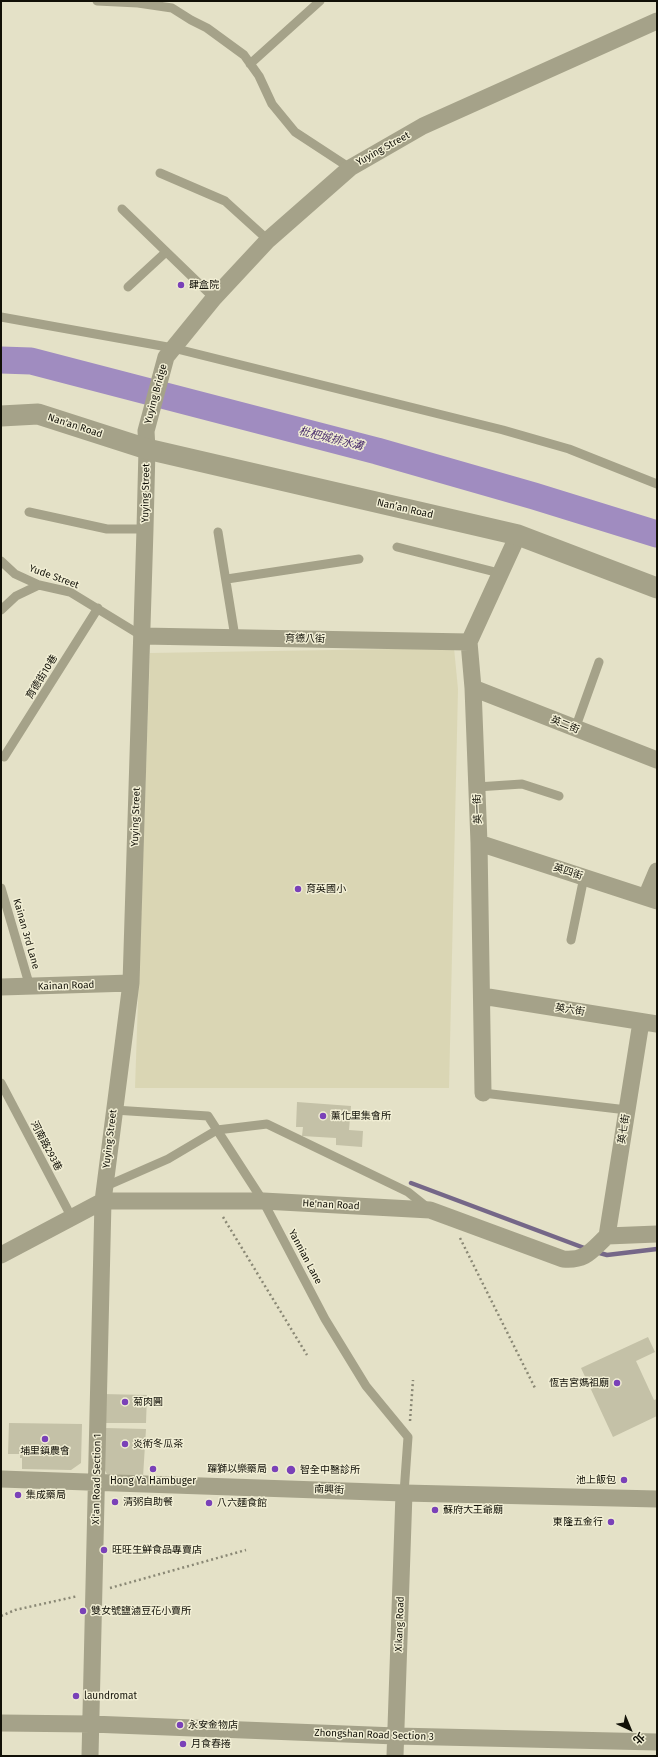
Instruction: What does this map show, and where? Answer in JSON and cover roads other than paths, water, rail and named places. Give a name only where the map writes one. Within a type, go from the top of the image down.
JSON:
[{"type":"street","name":"Yuying Street","points":[[170,352],[214,298],[268,240],[350,168],[424,126],[657,21]]},
{"type":"street","name":"Yuying Bridge","points":[[146,440],[170,352]]},
{"type":"street","name":"Nan'an Road","points":[[1,416],[38,414],[146,440]]},
{"type":"street","name":"Yuying Street","points":[[104,1194],[131,983],[146,529],[146,440]]},
{"type":"street","name":"Nan’an Road","points":[[146,440],[518,535],[657,588]]},
{"type":"street","name":"英一街","points":[[483,1093],[479,843],[473,688],[469,642],[499,573],[518,535]]},
{"type":"street","name":"育德八街","points":[[142,636],[469,642]]},
{"type":"street","name":"英二街","points":[[473,688],[657,760]]},
{"type":"street","name":"英四街","points":[[479,843],[652,899]]},
{"type":"street","points":[[652,899],[657,871]]},
{"type":"street","name":"Kainan Road","points":[[1,987],[131,983]]},
{"type":"street","name":"英六街","points":[[482,996],[649,1023]]},
{"type":"street","name":"英七街","points":[[607,1236],[627,1110],[649,1023]]},
{"type":"street","name":"He'nan Road","points":[[1,1255],[72,1218],[104,1194],[214,1201],[263,1201],[430,1210],[563,1259],[575,1260],[586,1256],[607,1236]]},
{"type":"street","name":"Xi'an Road Section 1","points":[[90,1756],[104,1194]]},
{"type":"street","points":[[607,1236],[657,1234]]},
{"type":"street","name":"南興街","points":[[1,1479],[404,1493],[657,1499]]},
{"type":"street","name":"Xikang Road","points":[[395,1756],[404,1493]]},
{"type":"street","name":"Zhongshan Road Section 3","points":[[1,1723],[91,1724],[396,1736],[657,1742]]},
{"type":"lane","points":[[97,1],[138,3],[172,8],[207,28],[244,55],[259,76],[272,104],[295,132],[350,168]]},
{"type":"lane","points":[[250,64],[320,1]]},
{"type":"lane","points":[[160,173],[225,202],[268,240]]},
{"type":"lane","points":[[122,210],[214,298]]},
{"type":"lane","points":[[128,287],[166,252]]},
{"type":"lane","points":[[1,317],[170,352],[503,430],[569,449],[657,484]]},
{"type":"lane","points":[[29,512],[107,529],[146,529]]},
{"type":"lane","points":[[218,532],[227,578],[235,637]]},
{"type":"lane","points":[[397,547],[499,573]]},
{"type":"lane","points":[[227,578],[359,559]]},
{"type":"lane","name":"Yude Street","points":[[1,561],[15,574],[39,585],[70,592],[142,636]]},
{"type":"lane","points":[[1,610],[16,596],[39,585]]},
{"type":"lane","name":"育德街10巷","points":[[4,757],[98,608]]},
{"type":"lane","points":[[575,729],[599,662]]},
{"type":"lane","points":[[477,787],[522,784],[559,796]]},
{"type":"lane","points":[[571,940],[584,877]]},
{"type":"lane","name":"Kainan 3rd Lane","points":[[1,888],[30,987]]},
{"type":"lane","name":"河南路293巷","points":[[1,1083],[72,1218]]},
{"type":"lane","points":[[483,1093],[627,1110]]},
{"type":"lane","name":"Yannian Lane","points":[[114,1110],[208,1116],[263,1201],[325,1319],[366,1386],[408,1437],[404,1493]]},
{"type":"lane","points":[[104,1194],[217,1130],[267,1124],[408,1192],[430,1210]]},
{"type":"waterway","name":"枇杷城排水溝","points":[[1,360],[31,361],[377,451],[534,496],[657,534]]},
{"type":"waterway","points":[[411,1183],[587,1249]]},
{"type":"waterway","points":[[596,1252],[607,1255],[657,1249]]},
{"type":"place","name":"肆盒院","points":[[181,285]]},
{"type":"place","name":"育英國小","points":[[298,889]]},
{"type":"place","name":"薰化里集會所","points":[[323,1116]]},
{"type":"place","name":"恆吉宮媽祖廟","points":[[617,1383]]},
{"type":"place","name":"菊肉圓","points":[[125,1402]]},
{"type":"place","name":"埔里鎮農會","points":[[45,1439]]},
{"type":"place","name":"炎術冬瓜茶","points":[[125,1444]]},
{"type":"place","name":"Hong Ya Hambuger","points":[[153,1469]]},
{"type":"place","name":"躍獅以樂藥局","points":[[275,1469]]},
{"type":"place","name":"智全中醫診所","points":[[291,1470]]},
{"type":"place","name":"池上飯包","points":[[624,1480]]},
{"type":"place","name":"集成藥局","points":[[18,1495]]},
{"type":"place","name":"清粥自助餐","points":[[115,1502]]},
{"type":"place","name":"八六麵食館","points":[[209,1503]]},
{"type":"place","name":"蘇府大王爺廟","points":[[435,1510]]},
{"type":"place","name":"東隆五金行","points":[[611,1522]]},
{"type":"place","name":"旺旺生鮮食品專賣店","points":[[104,1550]]},
{"type":"place","name":"雙女號鹽滷豆花小賣所","points":[[83,1611]]},
{"type":"place","name":"laundromat","points":[[76,1696]]},
{"type":"place","name":"永安金物店","points":[[180,1725]]},
{"type":"place","name":"月食春捲","points":[[183,1744]]}]
